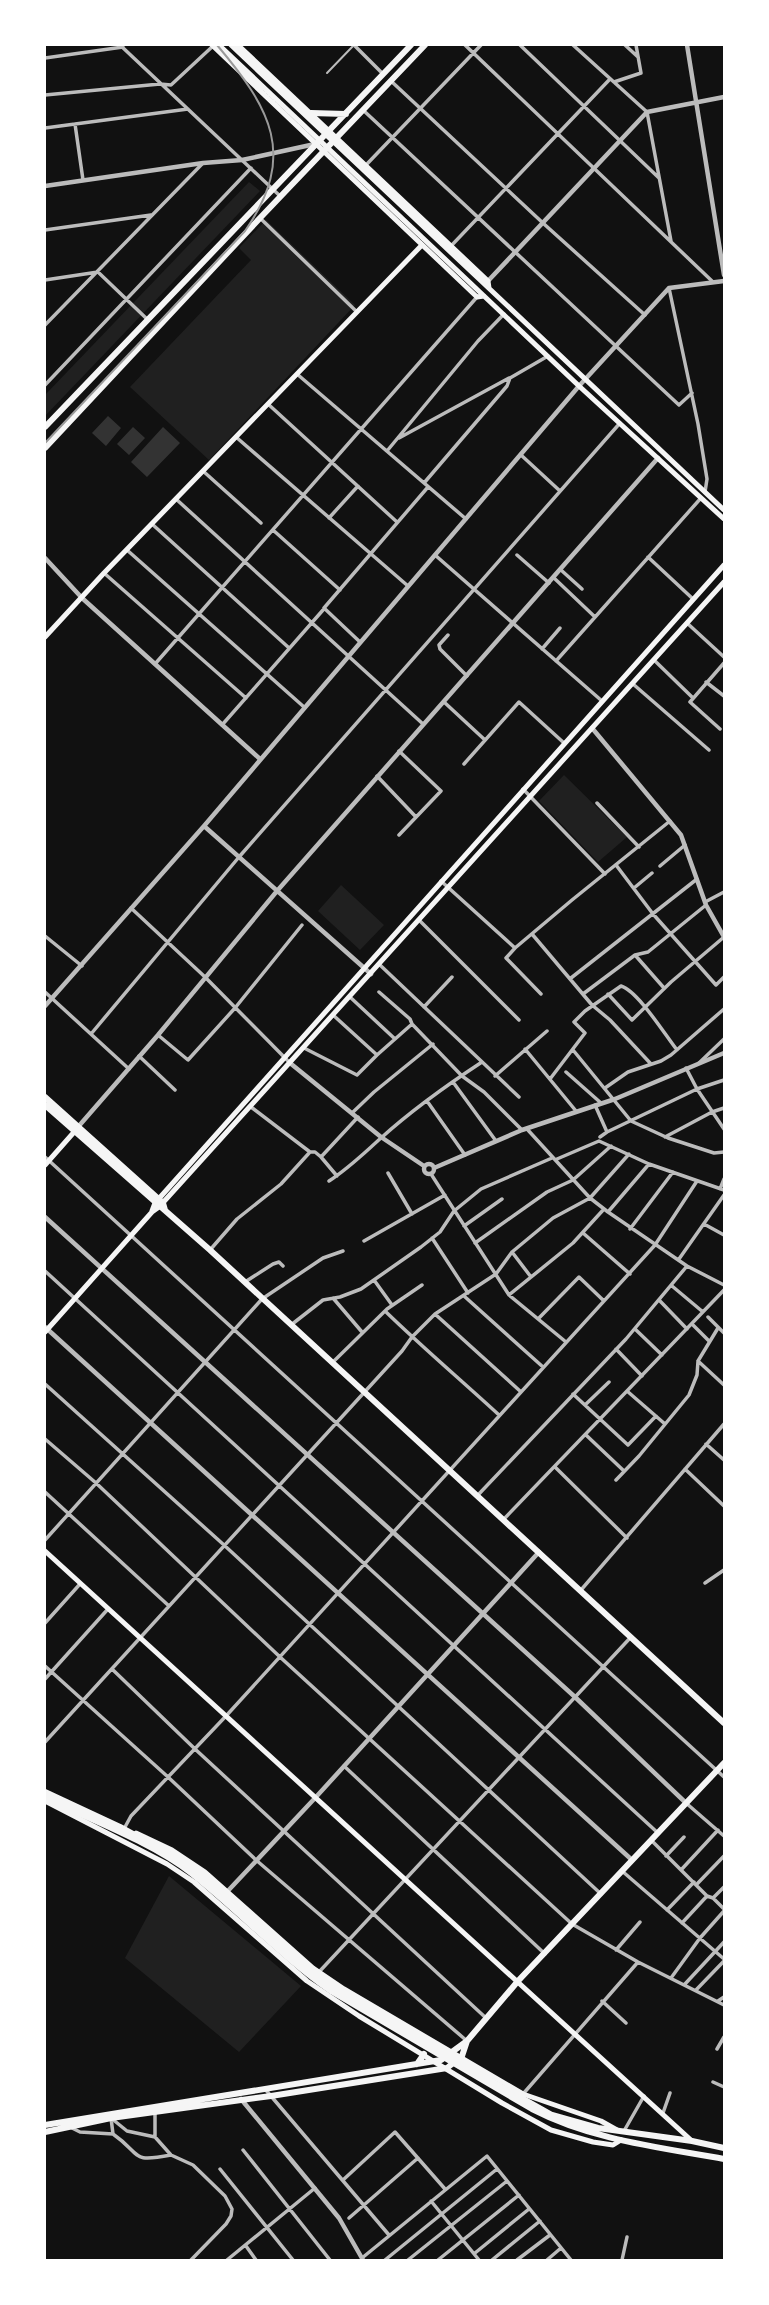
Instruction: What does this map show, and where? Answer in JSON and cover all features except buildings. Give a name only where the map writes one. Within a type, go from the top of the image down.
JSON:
[{"type":"main road","points":[[212,45],[421,246],[477,297],[484,296]]},
{"type":"main road","points":[[219,45],[579,386],[724,519]]},
{"type":"main road","points":[[230,45],[724,510]]},
{"type":"main road","points":[[238,45],[488,281],[489,289]]},
{"type":"main road","points":[[45,427],[411,45]]},
{"type":"main road","points":[[45,448],[322,151],[337,138],[425,45]]},
{"type":"main road","points":[[311,113],[346,114]]},
{"type":"main road","points":[[45,637],[104,573],[421,246]]},
{"type":"main road","points":[[46,1329],[132,1235],[441,881],[724,565]]},
{"type":"main road","points":[[159,1203],[251,1107],[724,582]]},
{"type":"main road","points":[[45,1097],[76,1129]]},
{"type":"main road","points":[[45,1105],[76,1129],[159,1203],[331,1364],[654,1656],[724,1723]]},
{"type":"main road","points":[[46,1161],[76,1129]]},
{"type":"main road","points":[[45,1551],[692,2141]]},
{"type":"main road","points":[[45,2125],[441,2060],[467,2041],[518,1982],[724,1763]]},
{"type":"main road","points":[[45,1791],[125,1827],[192,1862],[319,1972],[344,1989],[462,2056],[523,2094],[601,2121],[621,2130]]},
{"type":"main road","points":[[45,1791],[120,1827],[193,1867],[308,1968],[336,1988],[500,2086],[552,2115],[598,2128],[692,2141],[724,2148]]},
{"type":"main road","points":[[45,1798],[138,1842],[181,1865],[306,1974],[331,1991],[552,2119],[595,2135],[724,2158]]},
{"type":"main road","points":[[45,1801],[167,1864],[194,1882],[218,1902],[307,1981],[359,2016],[424,2054],[502,2103],[551,2130],[593,2142],[613,2145],[621,2140]]},
{"type":"main road","points":[[45,2132],[110,2118],[271,2096],[447,2068],[462,2056],[467,2041]]},
{"type":"main road","points":[[417,2064],[424,2054]]},
{"type":"street","points":[[45,95],[173,84],[212,45]]},
{"type":"street","points":[[354,45],[383,74]]},
{"type":"street","points":[[465,45],[713,282]]},
{"type":"street","points":[[366,165],[481,45]]},
{"type":"street","points":[[520,45],[659,178]]},
{"type":"street","points":[[573,45],[647,112],[671,242]]},
{"type":"street","points":[[625,45],[638,57]]},
{"type":"street","points":[[451,246],[584,106],[612,80],[641,73],[636,45]]},
{"type":"street","points":[[687,45],[724,275]]},
{"type":"street","points":[[45,58],[121,46],[280,196]]},
{"type":"street","points":[[391,81],[646,315]]},
{"type":"street","points":[[488,281],[647,112],[724,97]]},
{"type":"street","points":[[45,128],[188,109]]},
{"type":"street","points":[[363,110],[391,138],[396,140],[480,217],[515,252],[679,405],[692,393]]},
{"type":"street","points":[[75,124],[83,180]]},
{"type":"street","points":[[45,186],[203,163],[242,160],[315,144]]},
{"type":"street","points":[[45,325],[203,163]]},
{"type":"street","points":[[45,385],[251,168]]},
{"type":"street","points":[[45,230],[151,215]]},
{"type":"street","points":[[260,218],[357,312]]},
{"type":"street","points":[[98,272],[148,320]]},
{"type":"street","points":[[45,280],[98,272]]},
{"type":"street","points":[[45,1006],[82,966],[204,826],[579,386],[646,315],[669,288],[724,281]]},
{"type":"street","points":[[669,288],[692,393],[707,480],[705,492]]},
{"type":"street","points":[[155,664],[477,297]]},
{"type":"street","points":[[387,452],[478,341],[504,314]]},
{"type":"street","points":[[398,438],[548,356]]},
{"type":"street","points":[[297,374],[466,519]]},
{"type":"street","points":[[424,483],[506,386],[510,378]]},
{"type":"street","points":[[268,404],[398,522]]},
{"type":"street","points":[[91,1034],[239,857],[439,628],[475,590],[620,423]]},
{"type":"street","points":[[236,437],[408,586]]},
{"type":"street","points":[[521,455],[560,491]]},
{"type":"street","points":[[76,1129],[158,1035],[277,891],[377,776],[550,583],[658,458]]},
{"type":"street","points":[[203,471],[261,523]]},
{"type":"street","points":[[329,518],[358,486]]},
{"type":"street","points":[[222,724],[428,487]]},
{"type":"street","points":[[556,661],[701,498]]},
{"type":"street","points":[[176,499],[424,724]]},
{"type":"street","points":[[152,524],[288,647]]},
{"type":"street","points":[[273,530],[340,590]]},
{"type":"street","points":[[127,550],[304,707]]},
{"type":"street","points":[[517,554],[550,583]]},
{"type":"street","points":[[435,555],[602,701]]},
{"type":"street","points":[[648,557],[693,599]]},
{"type":"street","points":[[45,558],[82,598],[260,759]]},
{"type":"street","points":[[561,570],[582,589]]},
{"type":"street","points":[[104,573],[246,698]]},
{"type":"street","points":[[554,578],[595,617]]},
{"type":"street","points":[[323,609],[360,642]]},
{"type":"street","points":[[687,623],[724,657]]},
{"type":"street","points":[[542,649],[560,628]]},
{"type":"street","points":[[448,635],[439,645],[440,649],[467,676]]},
{"type":"street","points":[[654,660],[692,697]]},
{"type":"street","points":[[720,729],[690,702],[692,697],[724,663]]},
{"type":"street","points":[[706,682],[724,696]]},
{"type":"street","points":[[633,684],[709,750]]},
{"type":"street","points":[[444,702],[485,740]]},
{"type":"street","points":[[464,764],[519,702],[564,743]]},
{"type":"street","points":[[592,728],[670,821],[685,845],[706,903],[724,936],[664,988],[632,1020],[608,994]]},
{"type":"street","points":[[399,835],[441,791],[400,751]]},
{"type":"street","points":[[377,776],[416,817]]},
{"type":"street","points":[[523,789],[604,874]]},
{"type":"street","points":[[597,803],[639,847]]},
{"type":"street","points":[[541,994],[506,958],[515,948],[670,821]]},
{"type":"street","points":[[204,826],[371,974]]},
{"type":"street","points":[[660,866],[685,845]]},
{"type":"street","points":[[616,866],[653,914],[716,985],[724,977]]},
{"type":"street","points":[[634,888],[652,873]]},
{"type":"street","points":[[571,978],[697,879]]},
{"type":"street","points":[[441,881],[515,948]]},
{"type":"street","points":[[583,994],[635,955],[645,954],[671,934],[706,903],[724,892]]},
{"type":"street","points":[[131,908],[205,977],[290,1064],[358,1117],[381,1137],[424,1166],[425,1172],[431,1174],[510,1295],[566,1342]]},
{"type":"street","points":[[419,920],[519,1020]]},
{"type":"street","points":[[158,1035],[188,1060],[235,1008],[302,925]]},
{"type":"street","points":[[532,934],[571,978],[592,1005],[610,1020],[651,1064]]},
{"type":"street","points":[[45,936],[82,966]]},
{"type":"street","points":[[635,955],[664,988]]},
{"type":"street","points":[[380,965],[495,1076],[519,1097]]},
{"type":"street","points":[[424,1007],[452,977]]},
{"type":"street","points":[[550,1079],[585,1033],[574,1022],[592,1005],[621,986],[627,988],[645,1008],[677,1050]]},
{"type":"street","points":[[45,992],[129,1069]]},
{"type":"street","points":[[379,992],[410,1019],[412,1024],[433,1044],[462,1076],[484,1092],[525,1129],[552,1158]]},
{"type":"street","points":[[350,997],[395,1039]]},
{"type":"street","points":[[605,1088],[628,1072],[661,1061],[677,1050],[724,1008]]},
{"type":"street","points":[[333,1015],[377,1055]]},
{"type":"street","points":[[304,1048],[357,1075],[412,1024]]},
{"type":"street","points":[[495,1076],[547,1031]]},
{"type":"street","points":[[699,1063],[724,1039]]},
{"type":"street","points":[[352,1113],[374,1092],[433,1044]]},
{"type":"street","points":[[525,1049],[576,1111]]},
{"type":"street","points":[[573,1050],[615,1099],[631,1121],[665,1137],[714,1153],[724,1152]]},
{"type":"street","points":[[431,1174],[434,1168],[525,1129],[615,1099],[724,1053]]},
{"type":"street","points":[[140,1056],[175,1090]]},
{"type":"street","points":[[329,1181],[354,1165],[381,1137],[427,1101],[482,1062]]},
{"type":"street","points":[[686,1068],[697,1088],[724,1129]]},
{"type":"street","points":[[566,1072],[601,1103]]},
{"type":"street","points":[[600,1137],[607,1132],[697,1088],[724,1080]]},
{"type":"street","points":[[453,1082],[496,1141]]},
{"type":"street","points":[[427,1101],[465,1155]]},
{"type":"street","points":[[595,1105],[607,1132]]},
{"type":"street","points":[[251,1107],[310,1152],[315,1152],[321,1157],[336,1176]]},
{"type":"street","points":[[665,1137],[712,1112],[724,1108]]},
{"type":"street","points":[[321,1157],[358,1117]]},
{"type":"street","points":[[291,1325],[323,1300],[361,1289],[374,1280],[440,1232],[454,1211],[481,1188],[552,1158],[557,1159],[599,1141],[649,1164],[722,1189],[724,1180]]},
{"type":"street","points":[[475,1243],[547,1192],[573,1180],[610,1146]]},
{"type":"street","points":[[210,1250],[237,1219],[281,1184],[310,1152]]},
{"type":"street","points":[[45,1742],[364,1393],[409,1343],[412,1337],[435,1314],[496,1274],[512,1252],[553,1218],[590,1198],[629,1154]]},
{"type":"street","points":[[557,1159],[573,1180],[590,1198],[630,1229],[679,1259],[687,1266],[724,1285]]},
{"type":"street","points":[[46,1161],[132,1235],[724,1778]]},
{"type":"street","points":[[424,1166],[430,1164],[434,1168]]},
{"type":"street","points":[[608,1212],[649,1164]]},
{"type":"street","points":[[630,1229],[673,1172]]},
{"type":"street","points":[[388,1173],[412,1214]]},
{"type":"street","points":[[125,1827],[132,1816],[226,1716],[520,1391],[656,1245],[697,1181]]},
{"type":"street","points":[[364,1241],[445,1195]]},
{"type":"street","points":[[679,1259],[724,1196]]},
{"type":"street","points":[[464,1226],[502,1199]]},
{"type":"street","points":[[718,1204],[724,1206]]},
{"type":"street","points":[[510,1295],[583,1233],[604,1209]]},
{"type":"street","points":[[45,1217],[576,1697],[686,1803],[724,1836]]},
{"type":"street","points":[[704,1224],[724,1235]]},
{"type":"street","points":[[583,1233],[630,1274]]},
{"type":"street","points":[[432,1238],[468,1293]]},
{"type":"street","points":[[45,1540],[262,1299],[324,1258],[343,1251]]},
{"type":"street","points":[[512,1252],[531,1278]]},
{"type":"street","points":[[245,1282],[273,1264],[279,1262],[283,1266]]},
{"type":"street","points":[[477,1496],[660,1301],[687,1266]]},
{"type":"street","points":[[45,1271],[658,1833]]},
{"type":"street","points":[[539,1318],[579,1277],[604,1301]]},
{"type":"street","points":[[374,1280],[392,1305]]},
{"type":"street","points":[[331,1364],[385,1311],[422,1285]]},
{"type":"street","points":[[672,1286],[703,1312]]},
{"type":"street","points":[[503,1520],[724,1290]]},
{"type":"street","points":[[464,1296],[543,1367]]},
{"type":"street","points":[[333,1298],[362,1332]]},
{"type":"street","points":[[660,1301],[687,1329]]},
{"type":"street","points":[[385,1311],[499,1415]]},
{"type":"street","points":[[435,1314],[520,1391]]},
{"type":"street","points":[[708,1317],[724,1333]]},
{"type":"street","points":[[692,1324],[710,1341]]},
{"type":"street","points":[[616,1480],[688,1395],[697,1375],[698,1361],[718,1328]]},
{"type":"street","points":[[46,1329],[632,1860]]},
{"type":"street","points":[[634,1329],[662,1355]]},
{"type":"street","points":[[616,1349],[642,1376]]},
{"type":"street","points":[[698,1361],[724,1384]]},
{"type":"street","points":[[585,1405],[609,1382]]},
{"type":"street","points":[[45,1384],[224,1545],[308,1625],[490,1790],[601,1894]]},
{"type":"street","points":[[627,1391],[665,1424]]},
{"type":"street","points":[[574,1394],[628,1445],[656,1416]]},
{"type":"street","points":[[581,1590],[724,1424]]},
{"type":"street","points":[[586,1435],[624,1471]]},
{"type":"street","points":[[45,1439],[96,1483],[280,1656],[572,1924],[638,1962],[685,1984],[724,2005]]},
{"type":"street","points":[[706,1444],[724,1460]]},
{"type":"street","points":[[555,1467],[627,1538]]},
{"type":"street","points":[[685,1470],[724,1506]]},
{"type":"street","points":[[45,1492],[169,1606]]},
{"type":"street","points":[[218,1902],[316,1797],[539,1552]]},
{"type":"street","points":[[705,1583],[724,1570]]},
{"type":"street","points":[[46,1621],[80,1584]]},
{"type":"street","points":[[45,1679],[108,1608]]},
{"type":"street","points":[[319,1972],[434,1851],[632,1636]]},
{"type":"street","points":[[45,1666],[168,1777],[256,1860],[349,1942],[467,2041]]},
{"type":"street","points":[[112,1669],[195,1749],[486,2018]]},
{"type":"street","points":[[344,1766],[545,1954]]},
{"type":"street","points":[[681,1870],[718,1830]]},
{"type":"street","points":[[666,1856],[684,1837]]},
{"type":"street","points":[[651,1840],[707,1896],[713,1898],[724,1910],[700,1938],[671,1978]]},
{"type":"street","points":[[667,1910],[724,1856]]},
{"type":"street","points":[[622,1871],[716,1951],[724,1960],[696,1990]]},
{"type":"street","points":[[713,1898],[724,1888]]},
{"type":"street","points":[[682,1923],[707,1896]]},
{"type":"street","points":[[616,1950],[640,1922]]},
{"type":"street","points":[[685,1984],[724,1942]]},
{"type":"street","points":[[523,2094],[574,2033],[638,1962]]},
{"type":"street","points":[[718,2001],[724,1997]]},
{"type":"street","points":[[602,2001],[626,2023]]},
{"type":"street","points":[[717,2049],[724,2037]]},
{"type":"street","points":[[713,2082],[724,2087]]},
{"type":"street","points":[[265,2089],[389,2235]]},
{"type":"street","points":[[663,2113],[670,2093]]},
{"type":"street","points":[[237,2094],[339,2218],[362,2259],[431,2200],[487,2156],[571,2260]]},
{"type":"street","points":[[621,2130],[644,2096]]},
{"type":"street","points":[[155,2112],[156,2137]]},
{"type":"street","points":[[110,2118],[113,2134]]},
{"type":"street","points":[[110,2118],[127,2132],[156,2137],[169,2150],[171,2155]]},
{"type":"street","points":[[70,2127],[80,2132],[113,2134],[122,2140],[136,2156],[147,2160],[171,2155],[194,2165],[225,2196],[232,2209],[226,2224],[191,2260]]},
{"type":"street","points":[[343,2180],[395,2132],[445,2189]]},
{"type":"street","points":[[243,2150],[330,2260]]},
{"type":"street","points":[[348,2218],[418,2158]]},
{"type":"street","points":[[220,2169],[293,2260]]},
{"type":"street","points":[[386,2260],[497,2169]]},
{"type":"street","points":[[408,2260],[507,2181]]},
{"type":"street","points":[[227,2260],[315,2188]]},
{"type":"street","points":[[438,2260],[519,2195]]},
{"type":"street","points":[[431,2200],[475,2253],[479,2260]]},
{"type":"street","points":[[475,2253],[529,2209]]},
{"type":"street","points":[[492,2260],[540,2221]]},
{"type":"street","points":[[517,2260],[550,2234]]},
{"type":"street","points":[[622,2260],[627,2237]]},
{"type":"street","points":[[246,2246],[256,2260]]},
{"type":"street","points":[[547,2260],[561,2248]]},
{"type":"lane","points":[[327,73],[354,45]]},
{"type":"shaded area","points":[[249,182],[260,191],[45,416],[45,395]]},
{"type":"shaded area","points":[[266,220],[355,305],[209,460],[130,387],[251,260],[239,248]]},
{"type":"shaded area","points":[[108,416],[121,428],[106,446],[92,433]]},
{"type":"shaded area","points":[[133,427],[145,438],[129,455],[117,444]]},
{"type":"shaded area","points":[[163,427],[180,443],[147,477],[131,462]]},
{"type":"shaded area","points":[[564,775],[627,837],[598,862],[539,801]]},
{"type":"shaded area","points":[[341,885],[384,925],[360,950],[318,911]]},
{"type":"shaded area","points":[[169,1876],[301,1986],[239,2052],[125,1958]]},
{"type":"railway","points":[[45,443],[245,231],[261,204],[270,179],[273,155],[271,133],[263,111],[251,90],[236,68],[217,45]]}]
